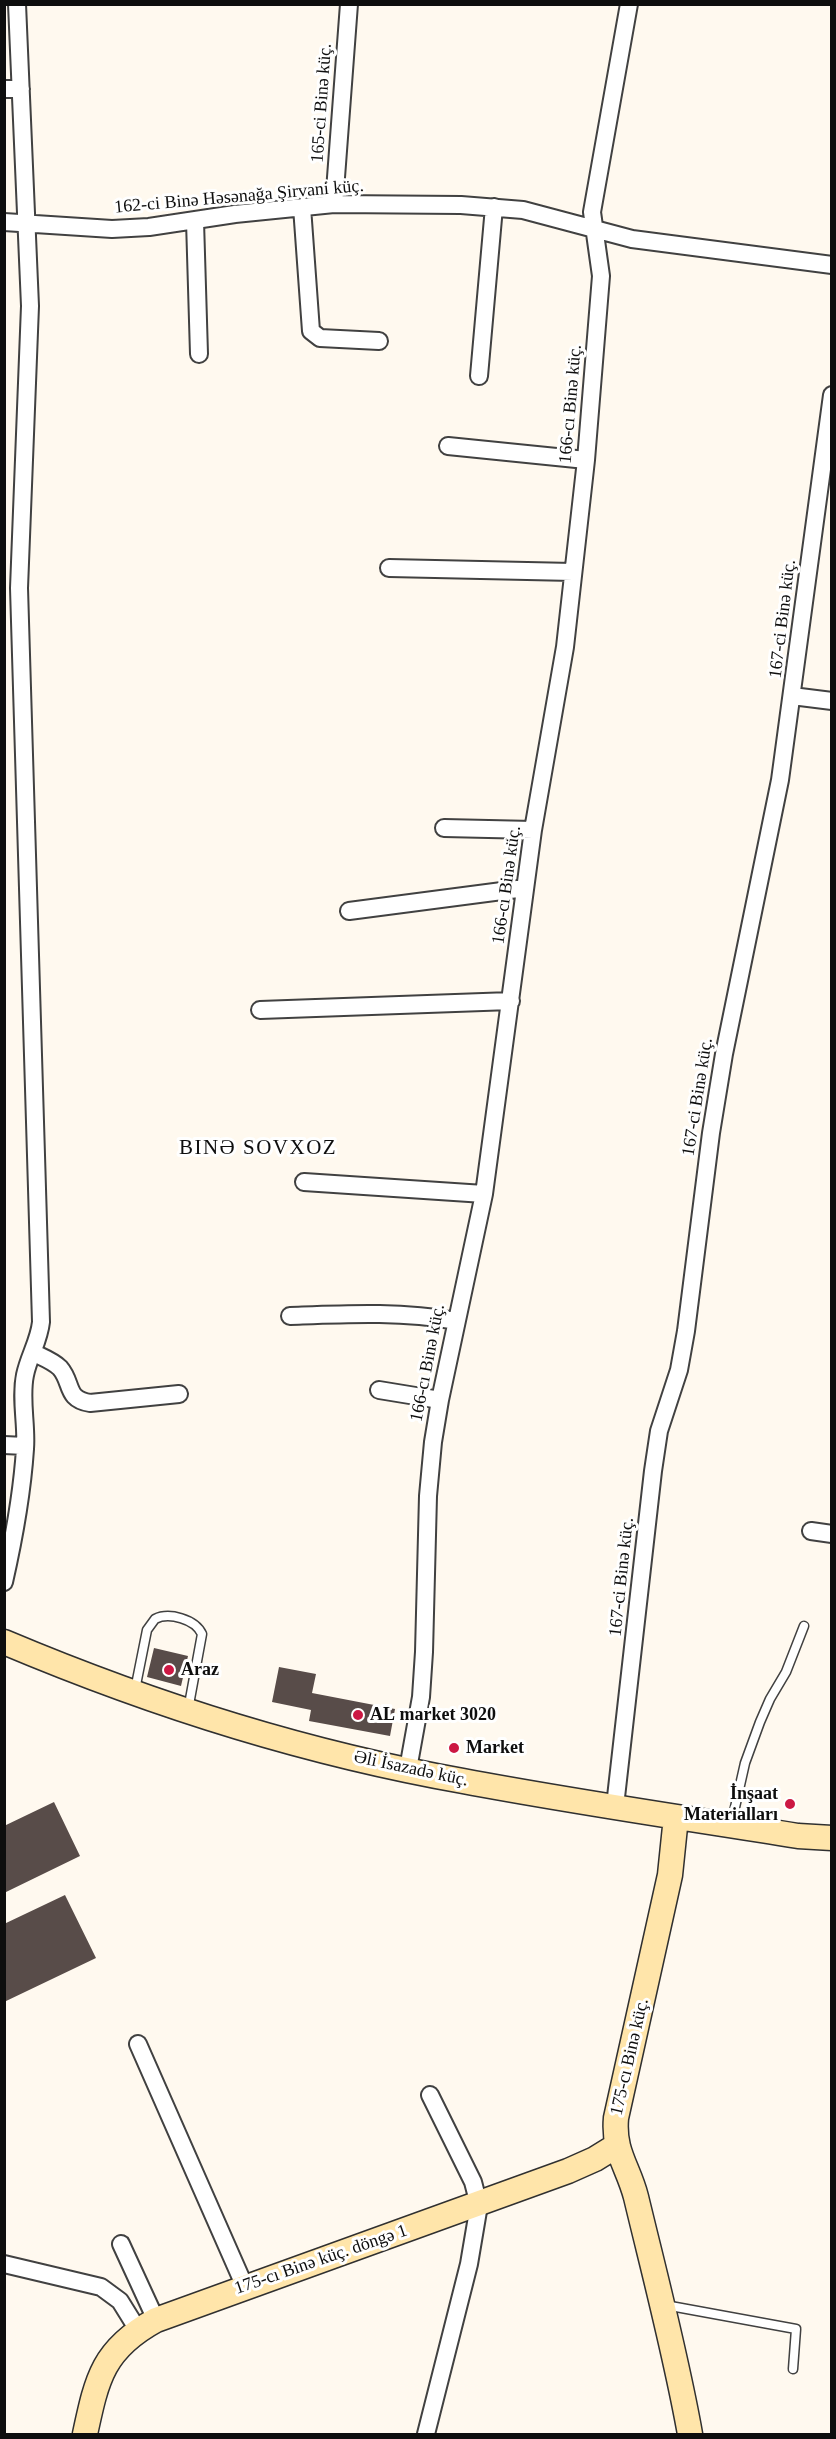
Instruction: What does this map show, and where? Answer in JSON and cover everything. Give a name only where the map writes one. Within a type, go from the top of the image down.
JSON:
[{"type":"street","points":[[4,1582],[13,1543],[25,1446],[25,1376],[40,1337],[41,1322],[19,588],[30,306],[26,225],[13,89],[17,4]]},
{"type":"street","name":"165-ci Binə küç.","points":[[334,204],[349,4]]},
{"type":"street","name":"166-cı Binə küç.","points":[[408,1769],[423,1675],[428,1496],[440,1400],[483,1194],[533,830],[565,647],[586,460],[601,276],[599,252],[592,228],[592,212],[629,4]]},
{"type":"street","name":"162-ci Binə Həsənağa Şirvani küç.","points":[[4,222],[112,229],[149,227],[334,204],[494,207],[543,214],[632,238],[831,265]]},
{"type":"street","points":[[302,207],[310,331],[320,338],[379,341]]},
{"type":"street","points":[[478,376],[494,207]]},
{"type":"street","points":[[195,220],[199,354]]},
{"type":"street","name":"167-ci Binə küç.","points":[[615,1806],[658,1441],[679,1371],[724,1054],[780,780],[831,395]]},
{"type":"street","points":[[448,446],[586,460]]},
{"type":"street","points":[[389,568],[573,572]]},
{"type":"street","points":[[792,696],[831,701]]},
{"type":"street","points":[[444,828],[533,830]]},
{"type":"street","points":[[349,911],[525,888]]},
{"type":"street","points":[[260,1010],[511,1001]]},
{"type":"street","points":[[304,1182],[483,1194]]},
{"type":"street","points":[[290,1316],[394,1314],[422,1315],[456,1321]]},
{"type":"street","points":[[34,1353],[62,1370],[73,1396],[80,1401],[90,1403],[179,1394]]},
{"type":"street","points":[[379,1390],[440,1400]]},
{"type":"street","points":[[4,1445],[25,1446]]},
{"type":"street","points":[[811,1530],[831,1534]]},
{"type":"street","name":"Əli İsazadə küç.","points":[[4,1641],[134,1693],[187,1711],[332,1752],[462,1781],[798,1836],[831,1838]]},
{"type":"street","name":"175-cı Binə küç.","points":[[676,1817],[670,1875],[616,2118],[616,2146],[634,2193],[662,2304],[690,2434]]},
{"type":"street","points":[[138,2044],[245,2286]]},
{"type":"street","points":[[426,2434],[469,2265],[479,2205],[473,2182],[430,2095]]},
{"type":"street","name":"175-cı Binə küç. döngə 1","points":[[85,2434],[96,2388],[106,2364],[124,2341],[147,2325],[245,2286],[479,2205],[582,2165],[616,2146]]},
{"type":"street","points":[[121,2244],[147,2325]]},
{"type":"street","points":[[4,2264],[101,2287],[147,2325]]},
{"type":"lane","points":[[134,1693],[147,1630],[154,1619],[166,1616],[192,1622],[202,1634],[187,1711]]},
{"type":"lane","points":[[731,1825],[745,1763],[759,1722],[786,1672],[804,1626]]},
{"type":"lane","points":[[662,2304],[796,2329],[793,2369]]},
{"type":"building","points":[[154,1648],[188,1656],[181,1686],[147,1677]]},
{"type":"building","points":[[279,1667],[316,1674],[312,1693],[395,1709],[390,1736],[309,1721],[311,1710],[272,1702]]},
{"type":"building","points":[[54,1802],[80,1856],[4,1893],[4,1826]]},
{"type":"building","points":[[65,1895],[96,1958],[4,2002],[4,1924]]},
{"type":"place","name":"Araz","points":[[169,1670]]},
{"type":"place","name":"AL market 3020","points":[[358,1715]]},
{"type":"place","name":"Market","points":[[454,1748]]},
{"type":"place","name":"İnşaat Materialları","points":[[790,1804]]},
{"type":"district","name":"BINƏ SOVXOZ","points":[[258,1148]]}]
